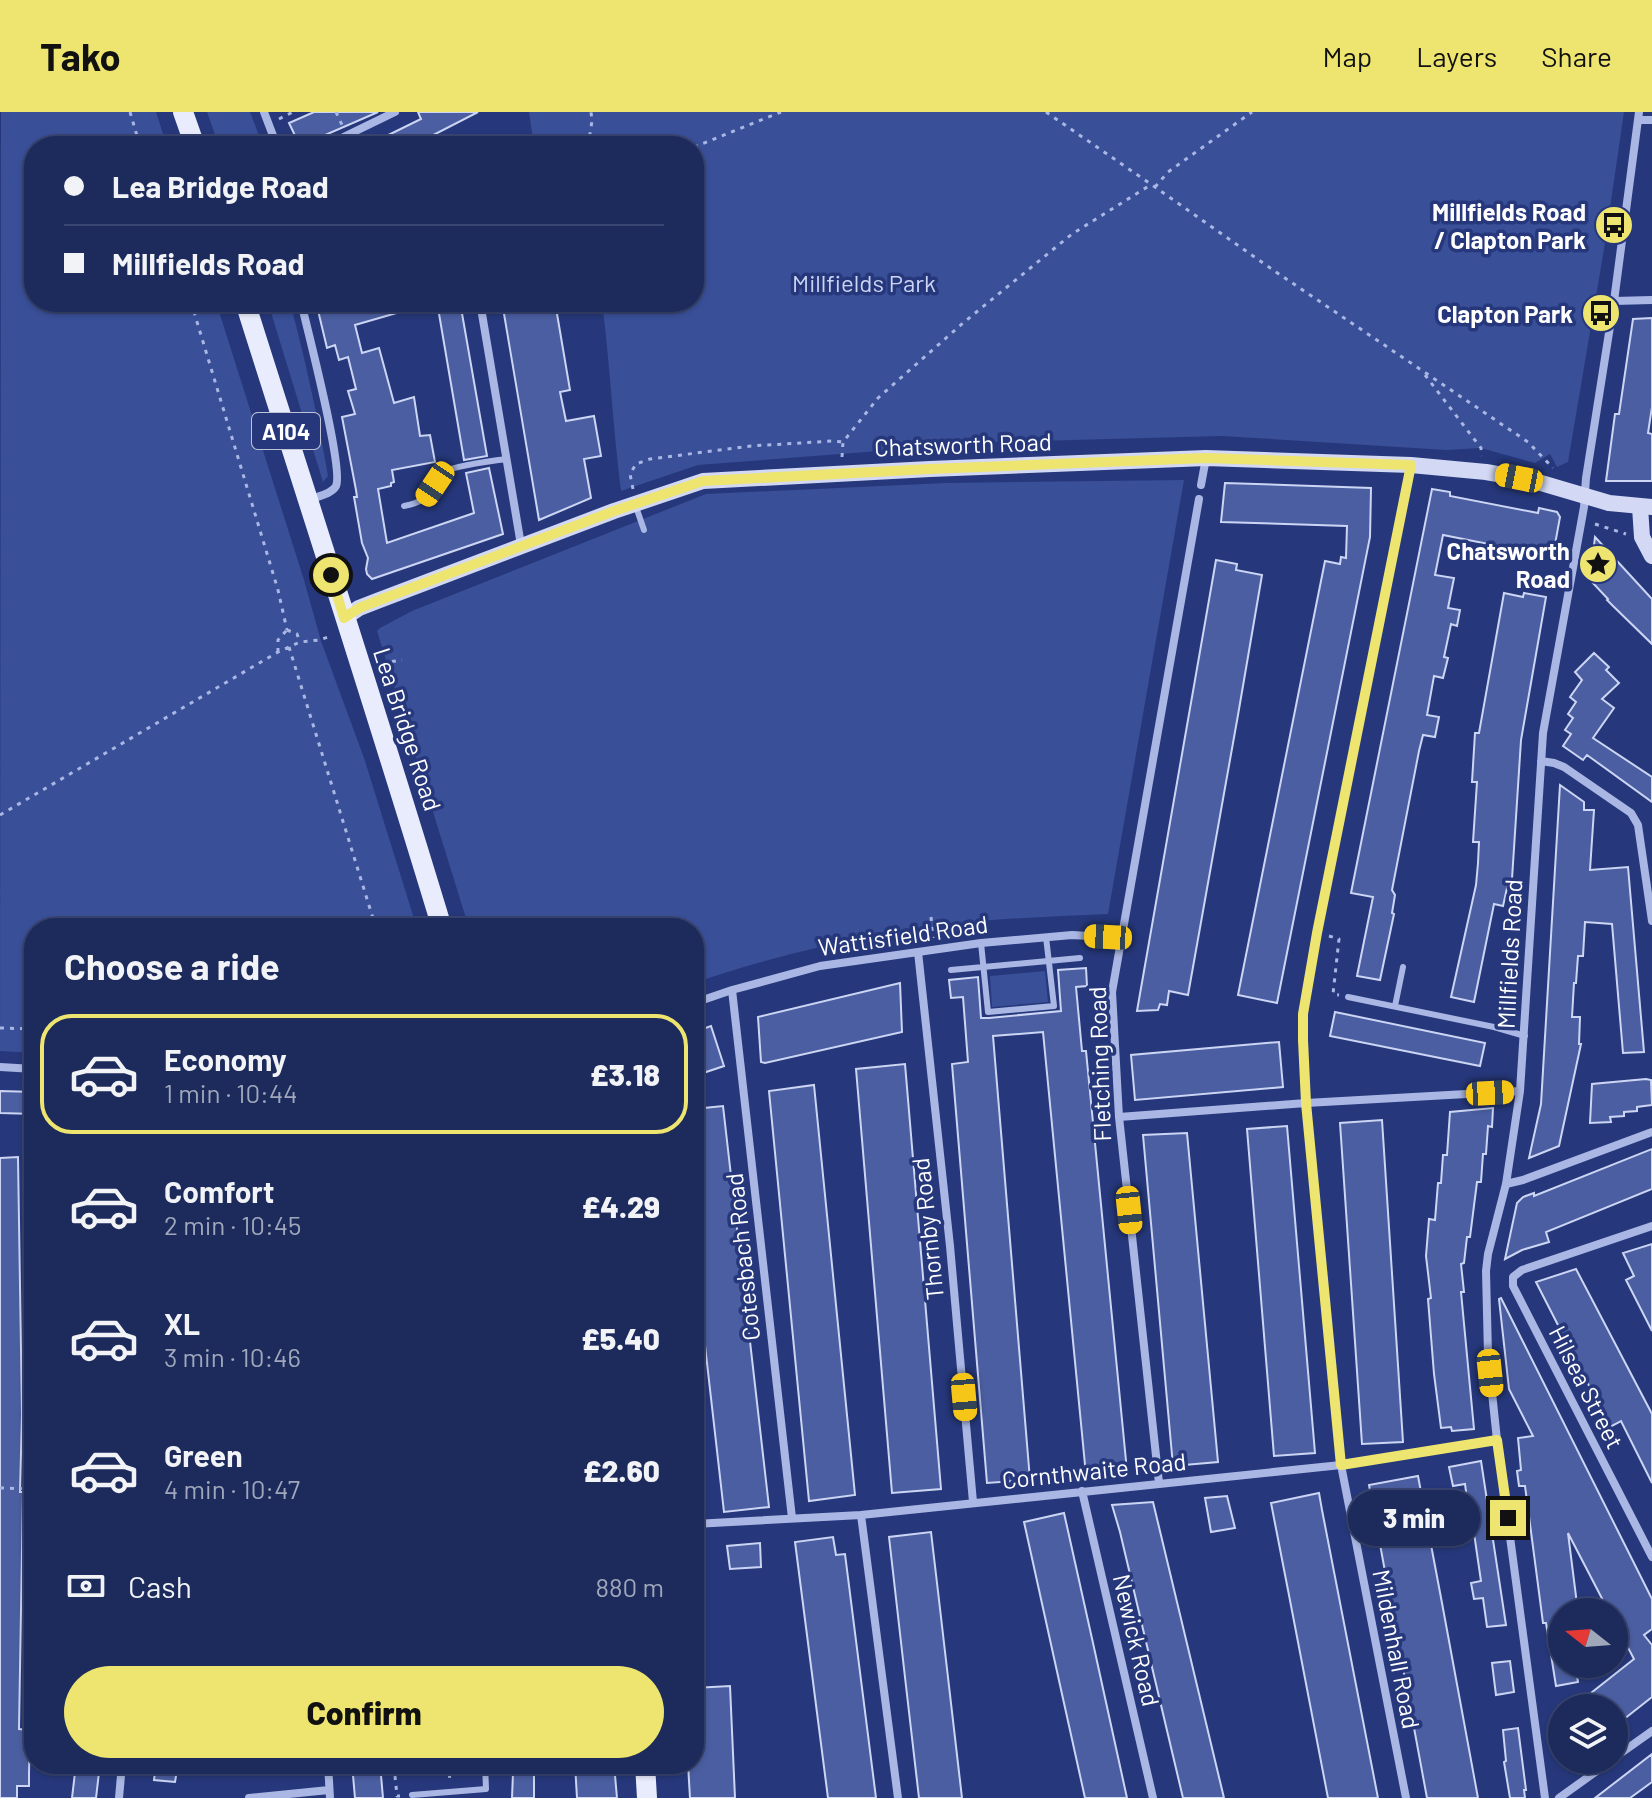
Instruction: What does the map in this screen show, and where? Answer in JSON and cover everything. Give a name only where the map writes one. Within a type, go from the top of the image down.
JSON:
[{"type":"main road","points":[[183,112],[191,136]]},
{"type":"main road","name":"Lea Bridge Road","points":[[248,312],[439,918]]},
{"type":"main road","points":[[646,1774],[647,1798]]},
{"type":"street","points":[[264,112],[273,136]]},
{"type":"street","points":[[346,136],[395,112]]},
{"type":"street","points":[[1639,116],[1652,120]]},
{"type":"street","name":"Millfields Road","points":[[1545,1798],[1497,1440],[1488,1355],[1486,1271],[1506,1184],[1520,1091],[1543,733],[1581,520],[1639,116]]},
{"type":"street","points":[[1614,301],[1652,300]]},
{"type":"street","points":[[303,312],[338,473],[332,491],[307,500]]},
{"type":"street","points":[[482,312],[521,546]]},
{"type":"street","name":"Chatsworth Road","points":[[344,618],[366,605],[521,546],[564,522],[635,504],[703,481],[1206,458],[1411,465],[1486,472],[1531,480],[1609,503],[1646,507]]},
{"type":"street","name":"Fletching Road","points":[[1201,485],[1206,458]]},
{"type":"street","name":"Mildenhall Road","points":[[1405,497],[1411,465]]},
{"type":"street","name":"Fletching Road","points":[[1159,1483],[1119,1117],[1112,992],[1199,499]]},
{"type":"street","points":[[1646,507],[1642,537],[1652,556]]},
{"type":"street","name":"Mildenhall Road","points":[[1402,510],[1317,933],[1303,1014],[1303,1040],[1306,1103],[1341,1465],[1406,1798]]},
{"type":"street","points":[[1541,761],[1564,767],[1631,813],[1638,825],[1652,921]]},
{"type":"street","name":"Wattisfield Road","points":[[704,1000],[820,966],[981,943],[1072,935],[1123,938]]},
{"type":"street","name":"Thornby Road","points":[[918,952],[950,1246],[973,1502]]},
{"type":"street","name":"Cotesbach Road","points":[[732,990],[792,1518]]},
{"type":"street","points":[[0,1067],[24,1068]]},
{"type":"street","points":[[1119,1117],[1520,1091]]},
{"type":"street","points":[[1506,1184],[1652,1132]]},
{"type":"street","name":"Hilsea Street","points":[[1652,1226],[1522,1270],[1513,1277],[1517,1295],[1652,1557]]},
{"type":"street","name":"Cornthwaite Road","points":[[704,1523],[861,1515],[1341,1465],[1497,1440]]},
{"type":"street","name":"Newick Road","points":[[1082,1491],[1153,1798]]},
{"type":"street","points":[[861,1515],[898,1798]]},
{"type":"street","points":[[1628,1748],[1652,1731]]},
{"type":"street","points":[[119,1798],[121,1774]]},
{"type":"street","points":[[249,1798],[330,1794],[329,1774]]},
{"type":"street","points":[[1559,1798],[1592,1774]]},
{"type":"lane","points":[[404,506],[424,499],[443,472],[506,459]]},
{"type":"lane","name":"Fletching Road","points":[[1199,499],[1201,485]]},
{"type":"lane","name":"Mildenhall Road","points":[[1402,510],[1405,497]]},
{"type":"lane","points":[[635,504],[644,530]]},
{"type":"lane","points":[[981,943],[988,1012],[1054,1006],[1046,937]]},
{"type":"lane","points":[[951,970],[1080,958]]},
{"type":"lane","points":[[1395,1006],[1403,967]]},
{"type":"lane","points":[[1348,997],[1525,1036]]},
{"type":"lane","points":[[412,1795],[435,1796],[486,1789],[485,1774]]},
{"type":"path","points":[[130,112],[137,136]]},
{"type":"path","points":[[590,136],[591,112]]},
{"type":"path","points":[[704,143],[781,112]]},
{"type":"path","points":[[1046,112],[1528,442],[1554,470]]},
{"type":"path","points":[[842,452],[843,442],[878,398],[963,323],[1072,234],[1153,185],[1252,112]]},
{"type":"path","points":[[194,312],[278,590],[287,630]]},
{"type":"path","points":[[1423,372],[1482,453]]},
{"type":"path","points":[[632,487],[630,474],[636,464],[650,459],[751,446],[843,442]]},
{"type":"path","points":[[1581,520],[1617,532]]},
{"type":"path","points":[[287,630],[297,634],[300,642]]},
{"type":"path","points":[[278,652],[278,640],[287,630]]},
{"type":"path","points":[[0,815],[278,652],[300,642],[328,637]]},
{"type":"path","points":[[289,647],[373,918]]},
{"type":"path","points":[[382,663],[402,660]]},
{"type":"path","points":[[931,917],[932,928]]},
{"type":"path","points":[[1317,933],[1339,939],[1333,994],[1348,997]]},
{"type":"path","points":[[0,1028],[24,1029]]},
{"type":"path","points":[[0,1488],[24,1489]]},
{"type":"green space","points":[[1,112],[156,112],[164,136],[24,136],[24,312],[219,312],[321,641],[364,758],[414,918],[24,918],[24,1052],[0,1051]]},
{"type":"green space","points":[[207,112],[250,112],[259,136],[215,136]]},
{"type":"green space","name":"Millfields Park","points":[[529,112],[1624,112],[1568,462],[1557,467],[1550,454],[1535,463],[1481,448],[1447,450],[1222,436],[996,442],[698,465],[621,491],[603,312],[704,312],[704,136],[533,136]]},
{"type":"green space","points":[[271,312],[292,312],[328,476],[323,482]]},
{"type":"green space","points":[[1184,480],[1108,914],[992,920],[879,935],[766,960],[704,980],[704,918],[466,918],[377,631],[380,628],[412,611],[706,494],[946,483]]},
{"type":"green space","points":[[1045,971],[1048,1002],[992,1007],[990,976]]},
{"type":"building","points":[[314,112],[378,112],[323,136],[295,136],[289,123]]},
{"type":"building","points":[[418,112],[478,112],[431,136],[386,136],[421,119]]},
{"type":"building","points":[[318,312],[400,312],[355,325],[362,353],[379,348],[394,403],[414,397],[420,436],[430,435],[435,462],[392,470],[394,482],[391,486],[378,489],[387,543],[474,513],[466,473],[489,468],[503,534],[372,579],[367,574],[368,558],[362,543],[342,417],[355,414],[348,391],[356,389],[348,357],[339,360],[335,345],[327,348]]},
{"type":"building","points":[[439,312],[462,312],[487,456],[464,460]]},
{"type":"building","points":[[504,312],[557,312],[570,390],[560,392],[566,421],[594,416],[601,456],[584,459],[591,498],[539,520]]},
{"type":"building","points":[[1652,318],[1652,407],[1648,433],[1652,434],[1652,481],[1606,481],[1633,319]]},
{"type":"building","points":[[1225,483],[1371,488],[1370,537],[1277,1003],[1238,995],[1325,561],[1340,564],[1341,557],[1346,558],[1347,526],[1221,522]]},
{"type":"building","points":[[1432,489],[1450,492],[1450,496],[1538,513],[1539,508],[1557,512],[1560,517],[1554,550],[1546,548],[1544,555],[1443,535],[1435,575],[1454,578],[1448,608],[1460,610],[1457,626],[1451,624],[1443,678],[1434,676],[1427,715],[1439,717],[1435,737],[1423,735],[1419,751],[1392,890],[1395,895],[1394,914],[1380,980],[1357,976],[1373,897],[1351,893]]},
{"type":"building","points":[[1595,537],[1652,599],[1652,644],[1590,580]]},
{"type":"building","points":[[1216,560],[1237,564],[1236,570],[1262,575],[1238,715],[1188,995],[1169,991],[1167,1005],[1160,1004],[1158,1010],[1137,1011]]},
{"type":"building","points":[[1504,593],[1546,597],[1521,740],[1512,879],[1509,879],[1503,906],[1494,904],[1474,1002],[1451,997],[1478,863],[1479,842],[1473,842],[1477,782],[1472,782],[1475,733],[1479,733]]},
{"type":"building","points":[[1594,653],[1609,667],[1606,670],[1619,683],[1602,699],[1614,708],[1593,738],[1652,777],[1652,802],[1587,755],[1583,760],[1563,746],[1571,734],[1565,730],[1573,718],[1568,714],[1576,702],[1570,697],[1582,680],[1575,672]]},
{"type":"building","points":[[1560,785],[1584,802],[1584,810],[1594,810],[1590,870],[1628,867],[1644,1052],[1623,1053],[1612,924],[1585,922],[1583,956],[1578,956],[1574,983],[1572,1017],[1580,1017],[1581,1044],[1559,1146],[1529,1158],[1541,1104]]},
{"type":"building","points":[[1086,968],[1087,986],[1076,987],[1082,1051],[1086,1051],[1127,1471],[1086,1475],[1043,1032],[993,1036],[1030,1480],[987,1483],[952,1064],[968,1062],[963,997],[951,998],[949,980],[978,977],[981,1018],[989,1018],[1061,1011],[1058,970]]},
{"type":"building","points":[[900,983],[902,1032],[761,1062],[758,1017]]},
{"type":"building","points":[[1335,1012],[1485,1043],[1480,1066],[1330,1036]]},
{"type":"building","points":[[711,1026],[724,1066],[704,1073],[704,1028]]},
{"type":"building","points":[[1279,1042],[1283,1087],[1135,1100],[1131,1055]]},
{"type":"building","points":[[905,1064],[941,1489],[892,1493],[856,1069]]},
{"type":"building","points":[[1651,1080],[1652,1105],[1624,1112],[1624,1116],[1610,1117],[1611,1122],[1590,1123],[1592,1084]]},
{"type":"building","points":[[814,1085],[855,1495],[809,1501],[769,1091]]},
{"type":"building","points":[[0,1091],[24,1092],[24,1114],[0,1113]]},
{"type":"building","points":[[723,1106],[769,1507],[724,1512],[704,1337],[704,1108]]},
{"type":"building","points":[[1493,1108],[1492,1127],[1488,1126],[1486,1154],[1483,1154],[1481,1182],[1477,1182],[1470,1237],[1467,1237],[1464,1263],[1461,1264],[1474,1429],[1452,1431],[1451,1427],[1441,1428],[1434,1374],[1426,1256],[1429,1219],[1435,1220],[1443,1155],[1447,1155],[1450,1112]]},
{"type":"building","points":[[1382,1120],[1403,1442],[1362,1444],[1340,1123]]},
{"type":"building","points":[[1287,1126],[1315,1453],[1274,1456],[1247,1129]]},
{"type":"building","points":[[1187,1133],[1218,1462],[1173,1466],[1143,1135]]},
{"type":"building","points":[[1652,1149],[1652,1189],[1546,1232],[1549,1242],[1505,1259],[1517,1203],[1523,1197],[1534,1193],[1534,1196]]},
{"type":"building","points":[[18,1157],[22,1414],[20,1492],[23,1492],[19,1729],[24,1729],[24,1774],[29,1774],[29,1786],[17,1786],[17,1798],[0,1798],[0,1158]]},
{"type":"building","points":[[1652,1244],[1652,1331],[1626,1280],[1634,1276],[1623,1253]]},
{"type":"building","points":[[1576,1269],[1652,1414],[1652,1483],[1621,1421],[1610,1427],[1536,1282]]},
{"type":"building","points":[[1499,1299],[1652,1599],[1652,1629],[1644,1635],[1652,1645],[1652,1697],[1628,1716],[1628,1694],[1590,1694],[1610,1678],[1628,1678],[1628,1664],[1634,1659],[1628,1648],[1628,1598],[1602,1598],[1568,1533],[1576,1598],[1548,1598],[1548,1636],[1546,1623],[1543,1623],[1525,1486],[1519,1486],[1517,1471],[1521,1470],[1518,1438],[1533,1436],[1509,1389]]},
{"type":"building","points":[[1481,1461],[1506,1625],[1487,1627],[1483,1598],[1474,1599],[1471,1583],[1481,1581],[1469,1499],[1465,1484],[1453,1486],[1449,1467]]},
{"type":"building","points":[[1418,1476],[1478,1798],[1427,1798],[1369,1485]]},
{"type":"building","points":[[1319,1493],[1378,1798],[1328,1798],[1271,1503]]},
{"type":"building","points":[[1227,1496],[1235,1528],[1211,1532],[1205,1498]]},
{"type":"building","points":[[1153,1502],[1224,1798],[1183,1798],[1112,1505]]},
{"type":"building","points":[[1064,1513],[1127,1798],[1085,1798],[1060,1685],[1024,1522]]},
{"type":"building","points":[[931,1532],[962,1798],[919,1798],[889,1537]]},
{"type":"building","points":[[833,1537],[836,1555],[845,1554],[876,1798],[828,1798],[795,1542]]},
{"type":"building","points":[[760,1543],[761,1567],[730,1569],[727,1546]]},
{"type":"building","points":[[1510,1661],[1514,1692],[1496,1695],[1492,1663]]},
{"type":"building","points":[[1555,1678],[1577,1678],[1578,1682],[1556,1686]]},
{"type":"building","points":[[730,1686],[735,1798],[690,1798],[689,1774],[704,1774],[704,1687]]},
{"type":"building","points":[[1518,1728],[1526,1790],[1525,1798],[1510,1798],[1503,1730]]},
{"type":"building","points":[[1652,1754],[1652,1782],[1630,1798],[1595,1798],[1628,1774]]},
{"type":"building","points":[[75,1774],[99,1774],[96,1798],[72,1798]]},
{"type":"building","points":[[155,1774],[176,1774],[175,1782],[154,1780]]},
{"type":"building","points":[[353,1774],[381,1774],[383,1798],[355,1798]]},
{"type":"building","points":[[513,1774],[534,1774],[534,1798],[512,1798]]},
{"type":"building","points":[[576,1774],[615,1774],[617,1798],[577,1798]]},
{"type":"place","name":"Millfields Road / Clapton Park","points":[[1614,225]]},
{"type":"place","name":"Clapton Park","points":[[1601,313]]},
{"type":"place","name":"Chatsworth Road","points":[[1598,564]]},
{"type":"route","points":[[331,575],[344,618],[377,601],[614,511],[703,481],[1206,458],[1411,465],[1303,1014],[1306,1103],[1341,1465],[1497,1440],[1508,1518]]}]
